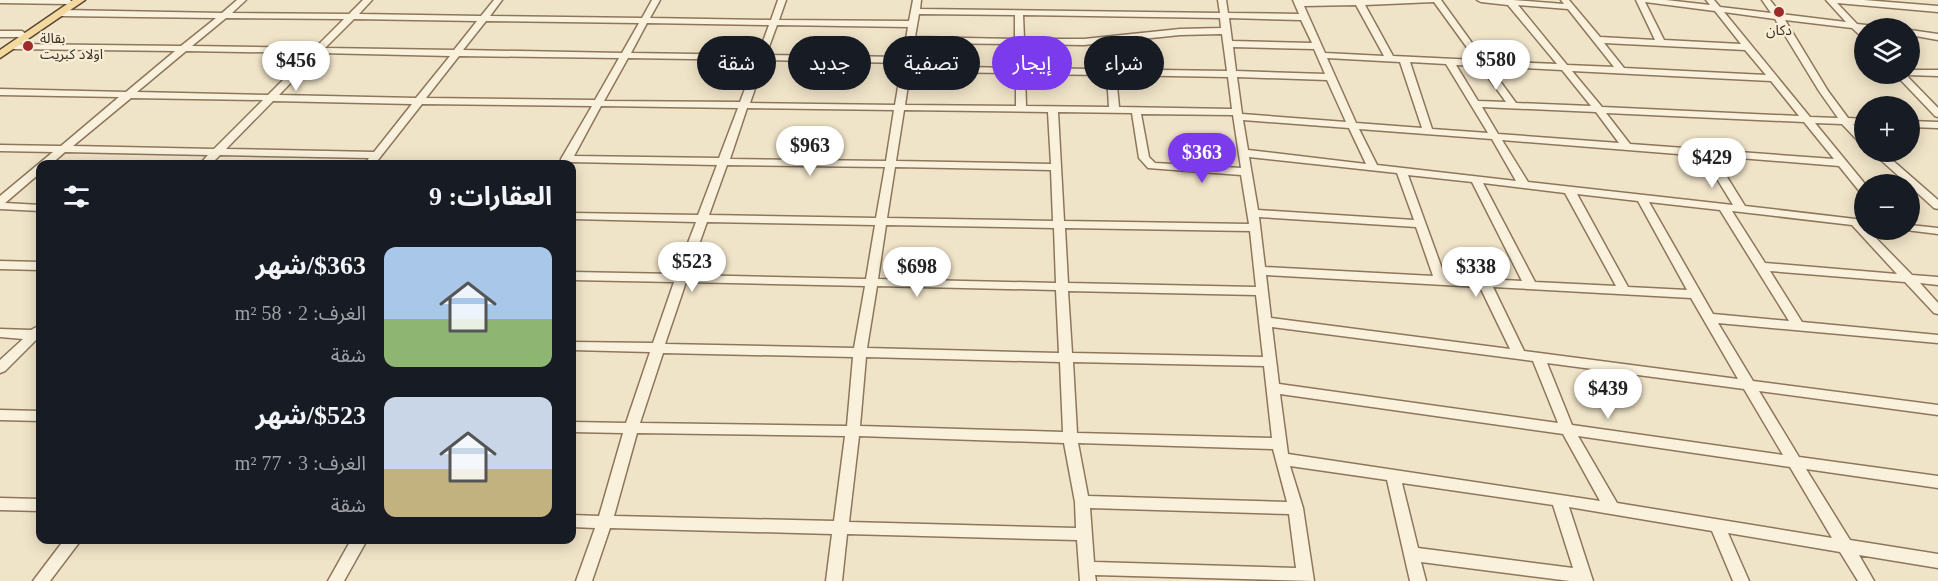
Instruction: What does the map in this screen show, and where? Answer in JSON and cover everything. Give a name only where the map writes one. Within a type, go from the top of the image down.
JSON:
[{"type":"main road","points":[[0,49],[71,4]]},
{"type":"main road","points":[[0,56],[71,4]]},
{"type":"street","points":[[50,160],[242,0]]},
{"type":"street","points":[[209,160],[368,0]]},
{"type":"street","points":[[373,160],[498,0]]},
{"type":"street","points":[[566,160],[656,0]]},
{"type":"street","points":[[770,36],[782,0]]},
{"type":"street","points":[[1002,0],[1002,12]]},
{"type":"street","points":[[1053,109],[1054,167],[1064,287],[1070,437],[1082,502],[1088,575],[1306,578],[1296,508],[1280,451],[1261,271],[1222,0]]},
{"type":"street","points":[[1374,169],[1330,77],[1298,2],[1431,0]]},
{"type":"street","points":[[1437,0],[1514,106]]},
{"type":"street","points":[[1481,0],[1568,3],[1621,70]]},
{"type":"street","points":[[1640,0],[1661,44]]},
{"type":"street","points":[[1646,0],[1854,26]]},
{"type":"street","points":[[1710,0],[1854,178]]},
{"type":"street","points":[[1766,0],[1780,17],[1844,122],[1854,132]]},
{"type":"street","points":[[1830,0],[1854,25]]},
{"type":"street","points":[[1836,0],[1938,9]]},
{"type":"street","points":[[0,1],[225,14],[913,24]]},
{"type":"street","points":[[1510,1],[1626,146]]},
{"type":"street","points":[[1359,2],[1390,58]]},
{"type":"street","points":[[912,36],[916,5],[1002,12],[1154,10],[1304,17]]},
{"type":"street","points":[[1018,36],[1019,12]]},
{"type":"street","points":[[1072,42],[1099,42],[1180,32],[1390,58],[1772,78]]},
{"type":"street","points":[[0,34],[22,34]]},
{"type":"street","points":[[1920,34],[1938,37]]},
{"type":"street","points":[[1597,40],[1748,47]]},
{"type":"street","points":[[14,46],[697,58]]},
{"type":"street","points":[[1404,59],[1428,131]]},
{"type":"street","points":[[776,60],[883,64]]},
{"type":"street","points":[[1449,61],[1497,136],[1525,186]]},
{"type":"street","points":[[1164,73],[1330,77]]},
{"type":"street","points":[[1920,73],[1938,73]]},
{"type":"street","points":[[1910,84],[1938,114]]},
{"type":"street","points":[[584,581],[605,522],[631,428],[681,278],[751,90]]},
{"type":"street","points":[[834,581],[861,353],[902,90]]},
{"type":"street","points":[[1020,90],[1021,109]]},
{"type":"street","points":[[1112,90],[1114,110]]},
{"type":"street","points":[[0,92],[598,104],[1136,110],[1237,115],[1841,163]]},
{"type":"street","points":[[1477,104],[1854,122]]},
{"type":"street","points":[[1136,110],[1144,158],[1152,166],[1247,172]]},
{"type":"street","points":[[1920,124],[1938,125]]},
{"type":"street","points":[[0,148],[377,155]]},
{"type":"street","points":[[1244,153],[1854,222]]},
{"type":"street","points":[[1707,153],[1742,210]]},
{"type":"street","points":[[285,160],[290,154]]},
{"type":"street","points":[[576,162],[1054,167]]},
{"type":"street","points":[[1888,162],[1938,206]]},
{"type":"street","points":[[0,204],[36,172]]},
{"type":"street","points":[[1402,172],[1441,282]]},
{"type":"street","points":[[1476,180],[1531,286]]},
{"type":"street","points":[[1569,190],[1624,290]]},
{"type":"street","points":[[1642,199],[1693,294],[1796,460],[1866,581]]},
{"type":"street","points":[[0,204],[36,207]]},
{"type":"street","points":[[1724,208],[1798,326]]},
{"type":"street","points":[[1253,213],[1419,224]]},
{"type":"street","points":[[576,216],[1255,228]]},
{"type":"street","points":[[1920,229],[1938,231]]},
{"type":"street","points":[[1875,240],[1938,310]]},
{"type":"street","points":[[0,265],[36,266]]},
{"type":"street","points":[[1763,267],[1938,281]]},
{"type":"street","points":[[1261,271],[1693,294]]},
{"type":"street","points":[[576,276],[1263,291]]},
{"type":"street","points":[[1485,284],[1519,355]]},
{"type":"street","points":[[1708,318],[1938,339]]},
{"type":"street","points":[[1266,322],[1938,410]]},
{"type":"street","points":[[0,333],[36,333]]},
{"type":"street","points":[[0,368],[36,335]]},
{"type":"street","points":[[576,346],[1271,362]]},
{"type":"street","points":[[1538,357],[1568,431],[1612,508]]},
{"type":"street","points":[[1274,388],[1568,431],[1796,460],[1938,482]]},
{"type":"street","points":[[0,415],[36,416]]},
{"type":"street","points":[[576,427],[1070,437],[1280,451],[1393,475],[1938,561]]},
{"type":"street","points":[[1393,475],[1418,581]]},
{"type":"street","points":[[1412,554],[1584,578],[1559,500]]},
{"type":"street","points":[[1082,502],[1296,508]]},
{"type":"street","points":[[0,504],[36,505]]},
{"type":"street","points":[[576,521],[1085,534]]},
{"type":"street","points":[[1717,525],[1741,581]]},
{"type":"street","points":[[41,581],[70,544]]},
{"type":"street","points":[[336,581],[356,544]]},
{"type":"place","name":"دكان","points":[[1779,12]]},
{"type":"place","name":"بقالة اولاد كبريت","points":[[28,46]]}]
